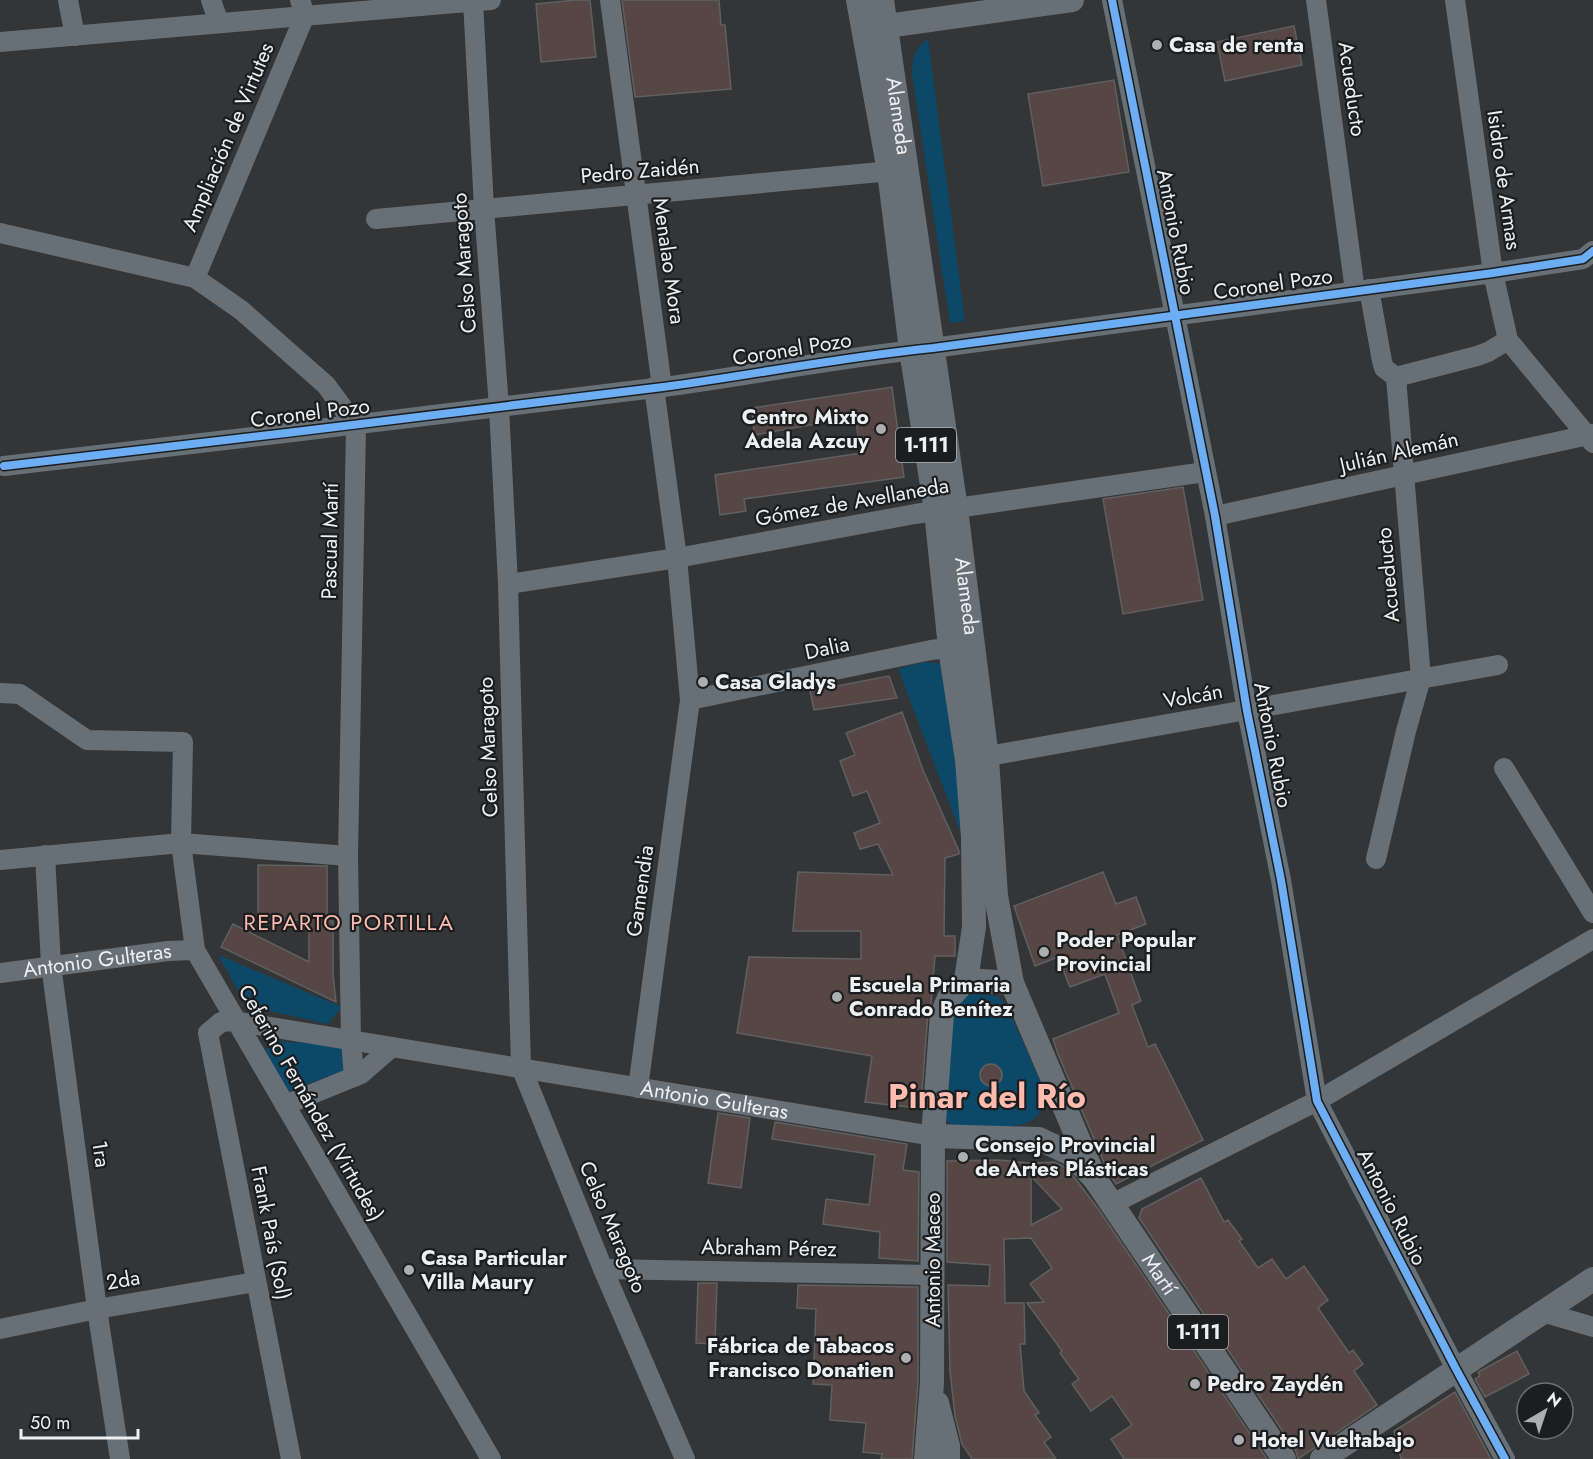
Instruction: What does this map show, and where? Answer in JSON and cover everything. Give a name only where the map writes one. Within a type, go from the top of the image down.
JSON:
[{"type":"main road","name":"Alameda","points":[[858,0],[878,120],[894,166]]},
{"type":"main road","points":[[869,0],[878,21],[888,26]]},
{"type":"main road","name":"Alameda","points":[[882,0],[893,67],[894,166],[946,510],[996,896],[1012,983],[1095,1179]]},
{"type":"main road","points":[[888,0],[896,11],[927,21]]},
{"type":"main road","points":[[894,166],[876,42],[882,31],[888,26],[927,21],[954,9],[1072,0]]},
{"type":"main road","points":[[893,67],[906,42],[927,21]]},
{"type":"main road","name":"Alameda","points":[[966,980],[974,927],[973,837],[977,759]]},
{"type":"main road","points":[[933,1136],[942,1014],[949,998],[966,980],[1012,983]]},
{"type":"main road","points":[[1039,1139],[1054,1127],[1062,1104]]},
{"type":"main road","name":"Antonio Gulteras","points":[[933,1136],[1039,1139],[1071,1154],[1095,1179]]},
{"type":"main road","name":"Antonio Maceo","points":[[926,1459],[932,1383],[933,1136]]},
{"type":"main road","name":"Martí","points":[[1095,1179],[1284,1459]]},
{"type":"main road","points":[[1322,1459],[1593,1279]]},
{"type":"main road","name":"Antonio Maceo","points":[[932,1383],[951,1455]]},
{"type":"street","points":[[68,0],[75,36]]},
{"type":"street","points":[[211,0],[219,23]]},
{"type":"street","name":"Menalao Mora","points":[[610,0],[658,387],[690,700]]},
{"type":"street","name":"Antonio Rubio","points":[[1112,0],[1215,516],[1247,711],[1281,880],[1317,1101],[1505,1459]]},
{"type":"street","name":"Acueducto","points":[[1316,0],[1362,290],[1384,368],[1396,377],[1421,678],[1376,859]]},
{"type":"street","name":"Isidro de Armas","points":[[1455,0],[1493,273],[1508,340],[1591,438]]},
{"type":"street","points":[[0,42],[219,23],[302,7],[482,1]]},
{"type":"street","name":"Celso Maragoto","points":[[482,1],[484,208],[499,407],[508,584],[521,1067],[603,1269],[685,1459]]},
{"type":"street","name":"Ampliación de Virtutes","points":[[195,278],[302,7]]},
{"type":"street","name":"Pedro Zaidén","points":[[376,219],[636,196],[894,166]]},
{"type":"street","points":[[0,233],[195,278],[241,310],[326,385],[356,426]]},
{"type":"street","name":"Coronel Pozo","points":[[4,466],[356,426],[658,387],[922,349],[1493,273],[1588,255]]},
{"type":"street","points":[[1396,377],[1477,356],[1508,340]]},
{"type":"street","name":"Pascual Martí","points":[[354,1077],[351,1040],[348,856],[356,426]]},
{"type":"street","name":"Julián Alemán","points":[[1215,516],[1591,438]]},
{"type":"street","name":"Gómez de Avellaneda","points":[[508,584],[677,558],[946,510],[1205,472]]},
{"type":"street","name":"Dalia","points":[[690,700],[962,646]]},
{"type":"street","name":"Volcán","points":[[977,759],[1498,665]]},
{"type":"street","name":"Ceferino Fernández (Virtudes)","points":[[0,693],[20,694],[87,740],[183,742],[181,843],[195,950],[227,1021],[285,1105],[491,1459]]},
{"type":"street","name":"Gamendia","points":[[638,1088],[690,700]]},
{"type":"street","points":[[1504,768],[1593,913]]},
{"type":"street","points":[[0,860],[181,843],[348,856]]},
{"type":"street","name":"1ra","points":[[45,855],[51,965],[97,1309],[120,1459]]},
{"type":"street","points":[[1112,1204],[1317,1101],[1593,939]]},
{"type":"street","name":"Antonio Gulteras","points":[[0,974],[51,965],[168,951],[195,950]]},
{"type":"street","name":"Antonio Gulteras","points":[[227,1021],[521,1067],[933,1136]]},
{"type":"street","name":"Frank País (Sol)","points":[[227,1021],[208,1033],[291,1459]]},
{"type":"street","points":[[285,1105],[361,1074],[392,1047]]},
{"type":"street","name":"Abraham Pérez","points":[[603,1269],[933,1275]]},
{"type":"street","name":"2da","points":[[0,1327],[255,1282]]},
{"type":"street","points":[[1542,1312],[1593,1327]]},
{"type":"shaded area","points":[[928,39],[965,321],[950,323],[912,74],[915,54]]},
{"type":"shaded area","points":[[923,662],[937,663],[949,670],[962,815],[960,831],[898,669]]},
{"type":"shaded area","points":[[218,955],[342,1007],[328,1024],[247,1006]]},
{"type":"shaded area","points":[[975,994],[997,996],[1006,1004],[1046,1094],[1039,1114],[1028,1122],[998,1129],[966,1130],[951,1125],[942,1114],[955,1003],[963,996]]},
{"type":"shaded area","points":[[276,1041],[348,1046],[348,1069],[286,1092],[265,1050]]},
{"type":"building","points":[[590,0],[596,57],[541,62],[536,4]]},
{"type":"building","points":[[622,0],[719,0],[721,25],[725,25],[731,89],[635,97]]},
{"type":"building","points":[[1294,26],[1302,65],[1225,81],[1217,42]]},
{"type":"building","points":[[1114,80],[1129,172],[1043,186],[1028,94]]},
{"type":"building","points":[[892,387],[904,477],[744,499],[746,511],[720,515],[715,475],[861,453],[855,417],[754,435],[752,408]]},
{"type":"building","points":[[1183,487],[1203,600],[1123,614],[1103,499]]},
{"type":"building","points":[[889,676],[897,698],[814,710],[810,691]]},
{"type":"building","points":[[902,712],[923,770],[959,851],[959,854],[945,858],[944,936],[955,936],[955,956],[935,956],[921,1105],[918,1108],[865,1102],[872,1056],[737,1033],[749,957],[861,959],[861,931],[793,931],[798,872],[893,875],[878,844],[860,849],[854,833],[880,823],[867,791],[853,796],[840,761],[855,755],[846,733]]},
{"type":"building","points":[[258,865],[327,866],[327,921],[333,921],[333,974],[336,1002],[221,947],[233,924],[309,962],[309,920],[258,920]]},
{"type":"building","points":[[1103,872],[1116,904],[1136,897],[1146,924],[1117,935],[1141,1001],[1132,1005],[1148,1047],[1155,1044],[1203,1140],[1116,1184],[1108,1172],[1053,1039],[1119,1013],[1105,974],[1070,987],[1058,957],[1035,966],[1014,906]]},
{"type":"building","points":[[991,1064],[999,1067],[1002,1075],[999,1083],[991,1086],[983,1083],[980,1075],[983,1067]]},
{"type":"building","points":[[718,1113],[750,1118],[741,1188],[708,1183]]},
{"type":"building","points":[[775,1122],[907,1144],[903,1170],[919,1172],[918,1261],[879,1258],[880,1232],[823,1224],[826,1199],[869,1205],[875,1155],[772,1139]]},
{"type":"building","points":[[947,1161],[1055,1162],[1063,1166],[1099,1210],[1267,1459],[1124,1459],[1111,1439],[1132,1425],[1112,1396],[1091,1411],[1072,1384],[1079,1379],[1027,1303],[1044,1302],[1030,1284],[1052,1268],[1031,1238],[1004,1239],[1005,1303],[1024,1303],[1025,1344],[1020,1344],[1024,1391],[1039,1413],[1035,1415],[1051,1437],[1044,1442],[1056,1459],[972,1459],[962,1444],[955,1416],[950,1371],[948,1285],[989,1286],[990,1265],[947,1262]],"holes":[[[1031,1176],[1062,1209],[1031,1225]]]},
{"type":"building","points":[[1201,1178],[1224,1222],[1228,1220],[1242,1239],[1239,1241],[1258,1268],[1272,1259],[1286,1279],[1304,1266],[1328,1300],[1318,1308],[1349,1353],[1353,1350],[1363,1364],[1354,1371],[1377,1405],[1298,1459],[1296,1451],[1139,1218],[1142,1209]]},
{"type":"building","points":[[698,1283],[717,1283],[715,1344],[696,1343]]},
{"type":"building","points":[[798,1285],[918,1287],[918,1382],[912,1459],[881,1459],[882,1454],[863,1452],[866,1423],[830,1420],[832,1385],[813,1384],[816,1309],[797,1308]]},
{"type":"building","points":[[1517,1351],[1529,1374],[1485,1397],[1475,1379],[1480,1376],[1478,1372]]},
{"type":"building","points":[[1455,1392],[1491,1459],[1401,1459],[1394,1431]]},
{"type":"cycle path","points":[[1112,0],[1215,516],[1247,711],[1281,880],[1317,1101],[1505,1459]]},
{"type":"cycle path","points":[[4,466],[663,387],[865,356],[1493,273],[1583,259],[1593,251]]},
{"type":"place","name":"Casa de renta","points":[[1157,45]]},
{"type":"place","name":"Centro Mixto Adela Azcuy","points":[[881,429]]},
{"type":"place","name":"Casa Gladys","points":[[703,682]]},
{"type":"place","name":"Poder Popular Provincial","points":[[1044,952]]},
{"type":"place","name":"Escuela Primaria Conrado Benítez","points":[[837,997]]},
{"type":"place","name":"Consejo Provincial de Artes Plásticas","points":[[963,1157]]},
{"type":"place","name":"Casa Particular Villa Maury","points":[[409,1270]]},
{"type":"place","name":"Fábrica de Tabacos Francisco Donatien","points":[[906,1358]]},
{"type":"place","name":"Pedro Zaydén","points":[[1195,1384]]},
{"type":"place","name":"Hotel Vueltabajo","points":[[1239,1440]]},
{"type":"district","name":"REPARTO PORTILLA","points":[[349,922]]},
{"type":"district","name":"Pinar del Río","points":[[987,1096]]}]
